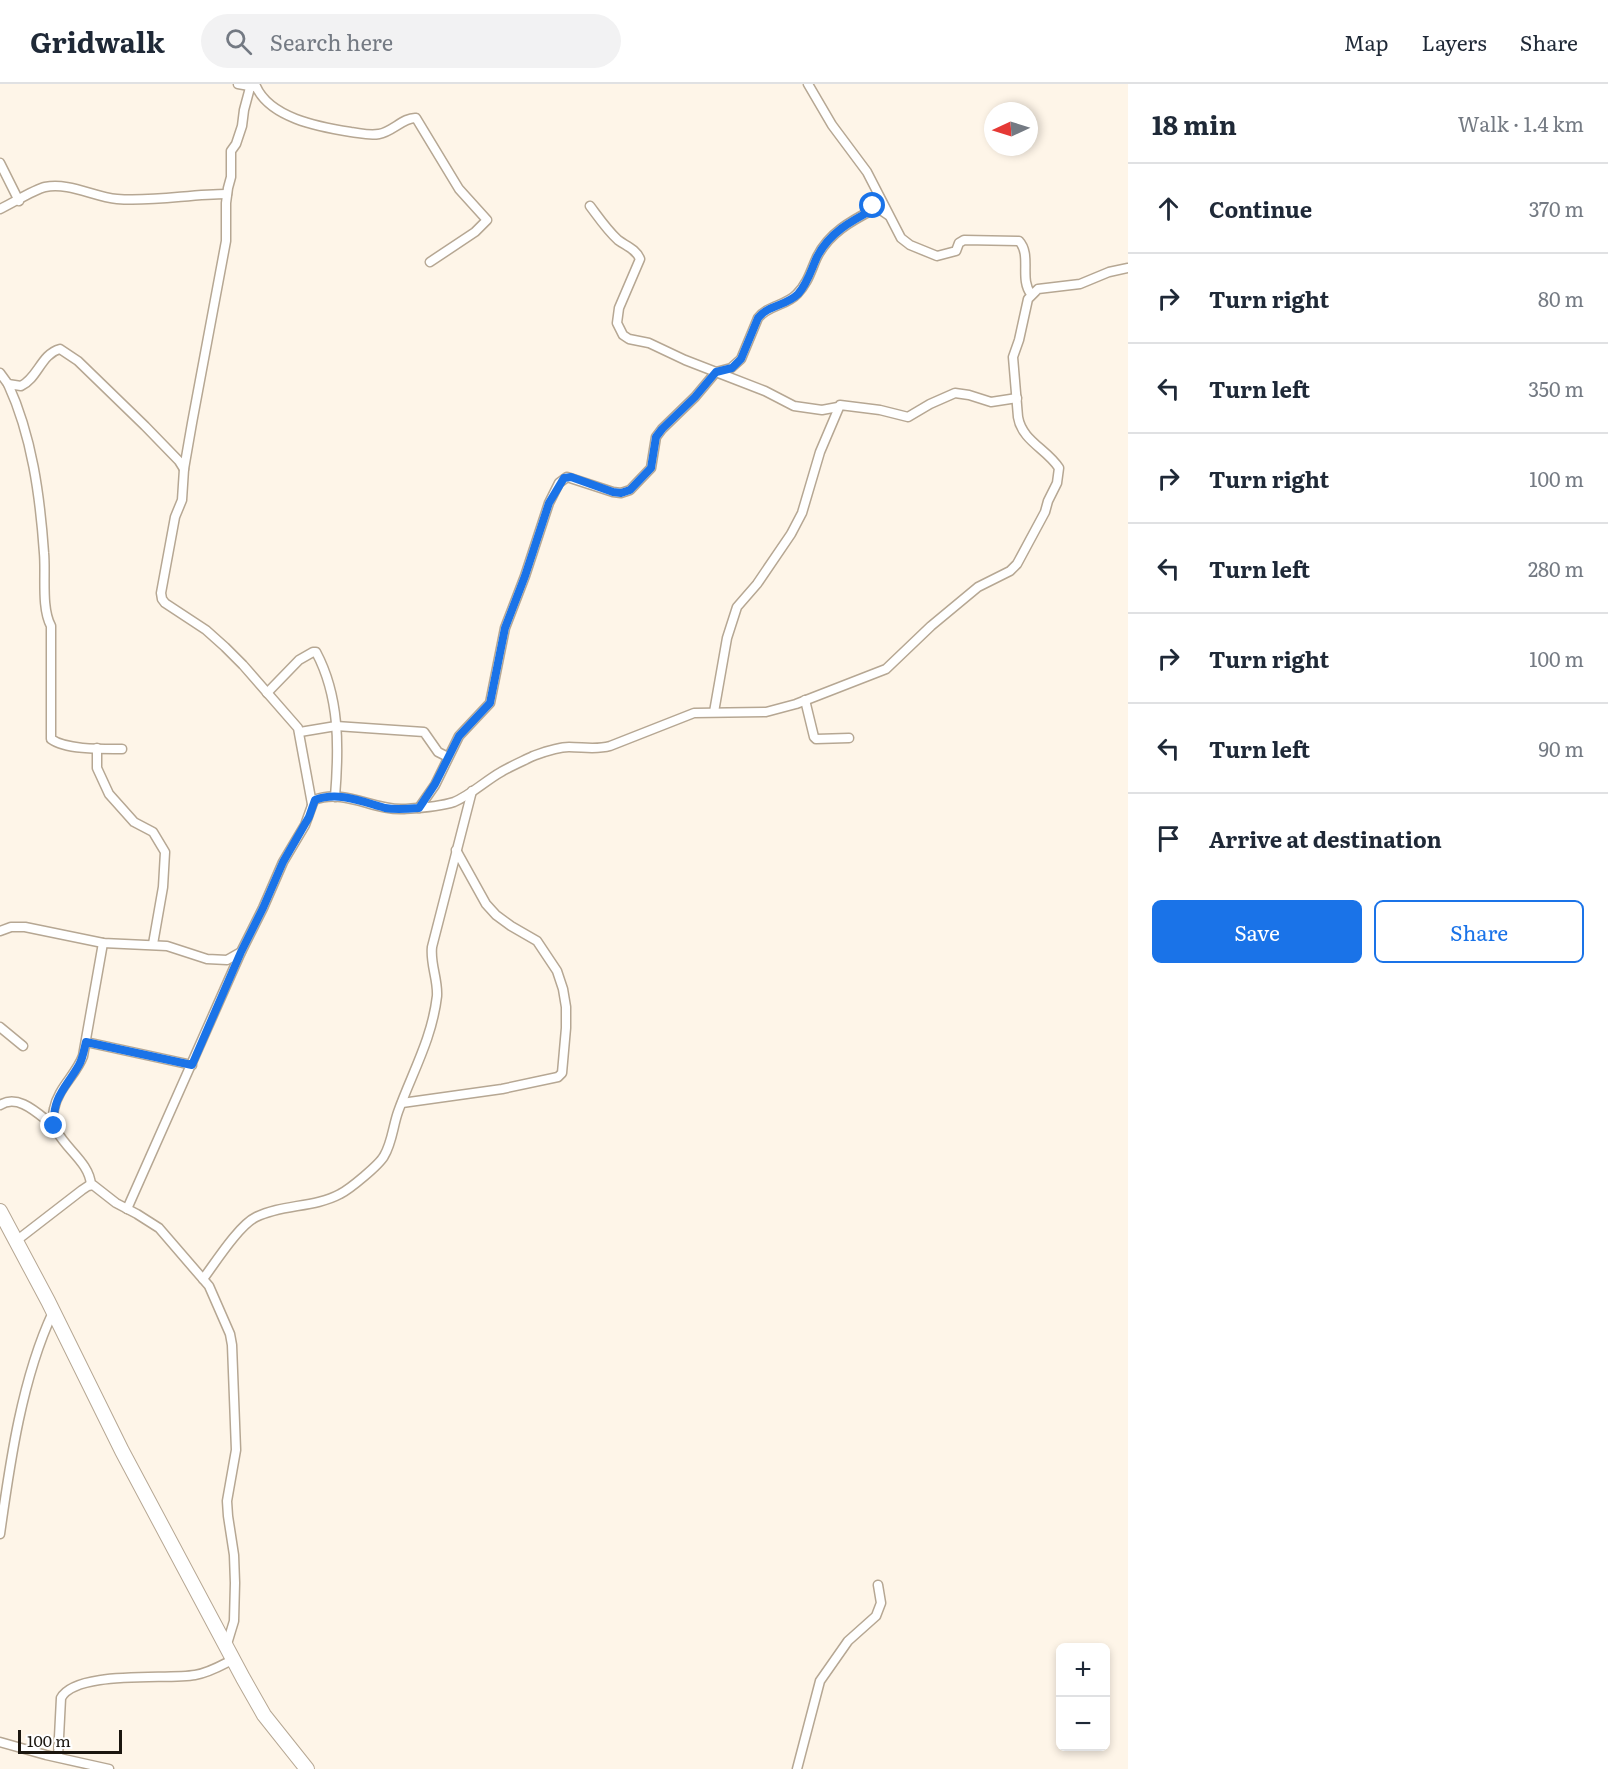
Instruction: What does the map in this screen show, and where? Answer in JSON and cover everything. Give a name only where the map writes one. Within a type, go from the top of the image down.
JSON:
[{"type":"main road","points":[[0,1211],[122,1451],[264,1715],[307,1769]]},
{"type":"street","points":[[238,84],[253,85],[271,104],[285,113],[300,121],[320,127],[376,135],[390,131],[411,118],[417,119],[459,189],[487,220],[475,232],[430,262]]},
{"type":"street","points":[[808,84],[832,125],[867,172],[901,238],[910,245],[937,256],[956,251],[959,243],[964,240],[1019,241],[1024,248],[1025,283],[1031,294]]},
{"type":"street","points":[[127,1209],[241,952],[283,862],[309,817],[312,804],[300,732],[243,665],[206,630],[162,600],[161,593],[175,517],[182,500],[184,469],[226,241],[231,151],[242,126],[244,110],[253,85]]},
{"type":"street","points":[[0,164],[19,201]]},
{"type":"street","points":[[0,209],[41,188],[51,186],[79,190],[97,196],[127,199],[227,194]]},
{"type":"street","points":[[874,209],[873,203],[878,195]]},
{"type":"street","points":[[590,206],[607,229],[633,250],[640,259],[619,308],[617,323],[623,335],[629,339],[649,343],[765,391],[794,406],[822,410],[843,404],[908,417],[955,393],[969,394],[991,402],[1017,398]]},
{"type":"street","points":[[419,808],[465,729],[483,713],[490,703],[505,628],[549,503],[559,483],[567,477],[613,492],[621,493],[630,490],[651,468],[656,437],[662,429],[695,397],[716,372],[732,368],[741,359],[762,312],[785,303],[798,294],[807,282],[824,246],[843,225],[874,209],[879,209],[888,215]]},
{"type":"street","points":[[312,804],[318,798],[336,797],[400,810],[454,802],[501,772],[542,753],[566,747],[598,749],[694,713],[766,712],[864,679],[886,669],[978,587],[1010,571],[1017,564],[1045,512],[1057,483],[1059,468],[1029,439],[1019,425],[1012,357],[1031,294],[1038,289],[1080,284],[1108,272],[1128,267]]},
{"type":"street","points":[[8,384],[14,386],[26,383],[51,353],[60,349],[78,361],[145,426],[184,469]]},
{"type":"street","points":[[0,373],[8,384],[24,425],[38,494],[44,553],[46,615],[51,626],[53,667],[50,736],[53,741],[57,742],[122,750]]},
{"type":"street","points":[[714,712],[731,622],[737,607],[791,534],[802,513],[820,452],[838,407]]},
{"type":"street","points":[[267,693],[299,660],[315,651],[328,680],[336,726],[339,756],[336,797]]},
{"type":"street","points":[[805,700],[816,739],[849,738]]},
{"type":"street","points":[[300,732],[336,726],[424,732],[438,752],[448,757]]},
{"type":"street","points":[[97,748],[97,768],[109,794],[134,822],[153,832],[165,852],[164,887],[153,944]]},
{"type":"street","points":[[203,1279],[253,1218],[340,1194],[379,1163],[389,1146],[402,1103],[415,1075],[431,1029],[437,994],[430,958],[472,791]]},
{"type":"street","points":[[402,1103],[502,1089],[558,1077],[562,1073],[566,1007],[557,971],[537,941],[511,926],[486,904],[456,849]]},
{"type":"street","points":[[0,931],[11,927],[25,927],[103,943],[153,944],[217,961],[227,960],[241,952]]},
{"type":"street","points":[[54,1126],[54,1109],[57,1100],[80,1063],[86,1042],[103,943]]},
{"type":"street","points":[[0,1027],[22,1046]]},
{"type":"street","points":[[86,1042],[192,1065]]},
{"type":"street","points":[[0,1105],[9,1100],[18,1101],[54,1126],[88,1171],[91,1185]]},
{"type":"street","points":[[91,1185],[96,1186],[116,1203],[159,1228],[203,1279],[215,1296],[225,1321],[232,1345],[236,1450],[228,1501],[234,1555],[235,1613],[233,1628],[227,1644]]},
{"type":"street","points":[[16,1241],[91,1185]]},
{"type":"street","points":[[0,1534],[15,1441],[25,1397],[40,1344],[53,1312]]},
{"type":"street","points":[[797,1769],[820,1681],[848,1641],[876,1616],[881,1603],[878,1585]]},
{"type":"street","points":[[58,1757],[61,1698],[70,1687],[101,1680],[147,1676],[193,1676],[209,1672],[234,1659]]},
{"type":"street","points":[[0,1742],[109,1769]]},
{"type":"route","points":[[54,1126],[53,1116],[57,1100],[80,1063],[86,1042],[192,1065],[241,952],[283,862],[309,817],[315,800],[336,797],[400,810],[419,808],[435,784],[459,736],[487,708],[490,703],[505,628],[549,503],[559,483],[564,478],[571,477],[621,493],[637,484],[651,468],[656,437],[662,429],[695,397],[716,372],[732,368],[741,359],[762,312],[792,300],[807,282],[824,246],[843,225],[874,209],[873,206]]}]
